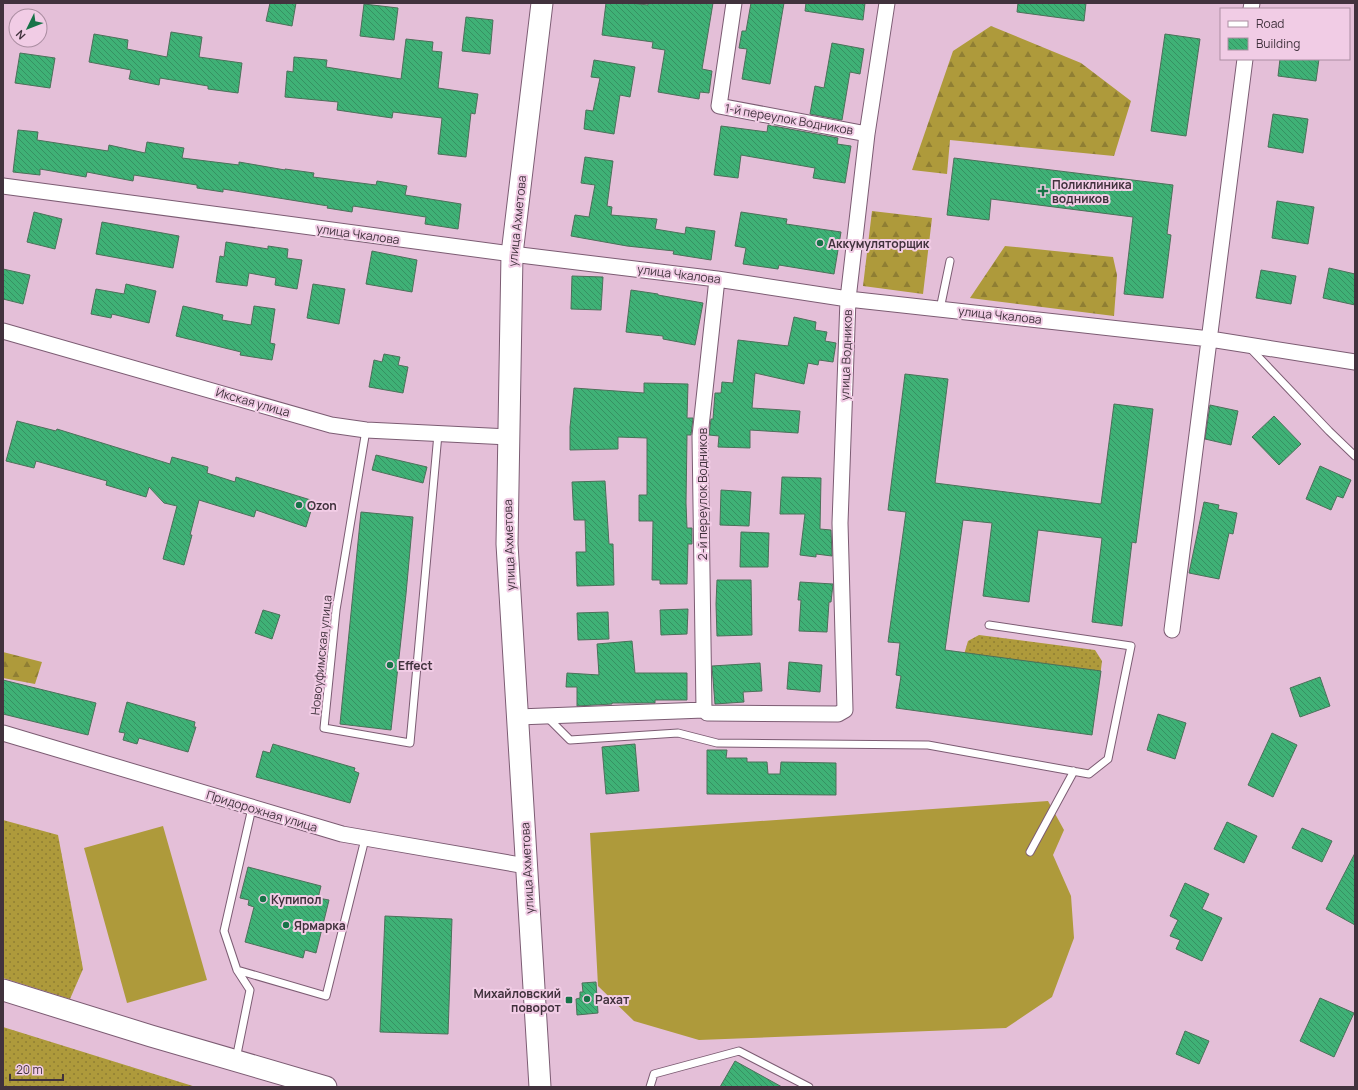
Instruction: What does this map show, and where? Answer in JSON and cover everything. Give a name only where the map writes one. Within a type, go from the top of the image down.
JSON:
[{"type":"main road","name":"улица Ахметова","points":[[540,1087],[507,544],[512,254],[542,3]]},
{"type":"main road","points":[[3,990],[326,1087]]},
{"type":"street","name":"1-й переулок Водников","points":[[734,3],[719,106],[867,134]]},
{"type":"street","name":"улица Водников","points":[[704,710],[707,713],[838,714],[845,710],[840,523],[848,299],[867,134],[887,3]]},
{"type":"street","points":[[1172,630],[1245,60]]},
{"type":"street","name":"улица Чкалова","points":[[3,186],[512,254],[717,279],[848,299],[1210,339],[1355,362]]},
{"type":"street","name":"2-й переулок Водников","points":[[704,710],[700,436],[717,279]]},
{"type":"street","name":"Икская улица","points":[[3,331],[330,425],[366,430],[509,438]]},
{"type":"street","points":[[518,717],[704,710]]},
{"type":"street","name":"Придорожная улица","points":[[3,733],[342,834],[526,866]]},
{"type":"lane","points":[[940,309],[950,261]]},
{"type":"lane","points":[[1247,345],[1328,431],[1355,456]]},
{"type":"lane","name":"Новоуфимская улица","points":[[366,430],[336,610],[324,728],[410,742],[438,434]]},
{"type":"lane","points":[[545,716],[570,740],[678,733],[717,743],[928,745],[1089,774],[1108,759],[1131,646],[989,625]]},
{"type":"lane","points":[[1030,852],[1074,771]]},
{"type":"lane","points":[[235,1060],[250,990],[236,970],[224,932],[252,808]]},
{"type":"lane","points":[[236,970],[326,996],[365,838]]},
{"type":"lane","points":[[650,1087],[654,1074],[739,1051],[809,1087]]},
{"type":"green space","points":[[991,26],[1081,63],[1131,101],[1114,156],[950,140],[947,174],[912,170],[953,51]]},
{"type":"green space","points":[[872,211],[932,218],[923,294],[863,286]]},
{"type":"green space","points":[[1005,246],[1113,257],[1117,275],[1114,316],[970,298]]},
{"type":"green space","points":[[979,635],[1095,650],[1102,661],[1100,677],[963,658],[968,641]]},
{"type":"green space","points":[[3,652],[42,662],[35,684],[3,678]]},
{"type":"green space","points":[[1048,801],[1064,830],[1053,855],[1071,896],[1074,938],[1052,997],[1006,1028],[699,1040],[634,1021],[598,986],[590,833]]},
{"type":"green space","points":[[3,820],[58,835],[83,969],[70,999],[3,978]]},
{"type":"green space","points":[[163,826],[207,980],[127,1003],[84,848]]},
{"type":"green space","points":[[3,1027],[196,1087],[3,1087]]},
{"type":"building","points":[[270,3],[296,3],[292,26],[266,21]]},
{"type":"building","points":[[606,3],[648,5],[648,3],[713,3],[702,69],[712,71],[709,93],[700,92],[699,99],[658,92],[665,50],[652,48],[653,42],[602,35]]},
{"type":"building","points":[[751,3],[784,3],[770,84],[742,79],[747,49],[739,48],[742,31],[746,31]]},
{"type":"building","points":[[806,3],[865,3],[863,20],[805,11]]},
{"type":"building","points":[[1018,3],[1086,3],[1084,21],[1017,12]]},
{"type":"building","points":[[364,4],[398,8],[394,40],[360,36]]},
{"type":"building","points":[[466,17],[493,20],[490,54],[462,51]]},
{"type":"building","points":[[171,32],[202,37],[199,57],[242,63],[238,93],[208,89],[208,86],[160,78],[159,85],[129,79],[131,70],[89,62],[94,34],[128,40],[127,49],[167,57]]},
{"type":"building","points":[[1165,34],[1200,39],[1186,136],[1151,131]]},
{"type":"building","points":[[406,39],[433,42],[432,51],[442,52],[438,88],[478,94],[475,114],[471,113],[466,157],[438,154],[442,118],[393,112],[392,118],[337,110],[338,102],[285,97],[287,71],[293,72],[294,57],[327,60],[326,67],[401,79]]},
{"type":"building","points":[[832,43],[864,49],[860,74],[850,72],[842,120],[810,114],[815,86],[824,88]]},
{"type":"building","points":[[20,53],[55,58],[50,88],[15,83]]},
{"type":"building","points":[[594,60],[635,67],[630,97],[620,95],[614,134],[584,129],[586,110],[593,111],[600,78],[591,77]]},
{"type":"building","points":[[1280,60],[1319,60],[1316,81],[1278,76]]},
{"type":"building","points":[[1273,114],[1308,119],[1303,153],[1268,147]]},
{"type":"building","points":[[768,125],[838,138],[837,144],[851,146],[845,183],[813,178],[815,168],[741,155],[738,178],[714,175],[721,126],[767,132]]},
{"type":"building","points":[[18,130],[38,132],[37,140],[108,151],[109,145],[145,153],[147,142],[184,148],[182,158],[239,165],[239,162],[285,170],[314,173],[313,177],[376,185],[377,181],[407,186],[405,195],[461,204],[458,229],[425,224],[426,217],[353,206],[352,212],[327,208],[328,206],[223,189],[223,192],[197,188],[197,185],[134,175],[133,181],[87,172],[86,177],[40,169],[40,175],[13,172]]},
{"type":"building","points":[[585,157],[613,161],[607,206],[612,207],[611,215],[657,219],[655,229],[685,234],[686,227],[715,231],[711,260],[673,254],[674,251],[627,246],[571,236],[575,215],[589,217],[595,185],[581,183]]},
{"type":"building","points":[[954,158],[1173,185],[1167,234],[1171,235],[1163,298],[1124,294],[1133,217],[991,199],[989,220],[947,215]]},
{"type":"building","points":[[1277,201],[1314,207],[1308,244],[1272,238]]},
{"type":"building","points":[[34,212],[62,219],[55,249],[27,242]]},
{"type":"building","points":[[741,212],[787,219],[786,224],[841,232],[834,274],[779,265],[778,269],[743,264],[746,248],[735,246]]},
{"type":"building","points":[[102,222],[179,236],[173,268],[96,254]]},
{"type":"building","points":[[226,242],[268,249],[268,246],[288,249],[287,258],[302,260],[297,289],[275,285],[276,278],[249,273],[247,286],[216,282],[220,256],[224,257]]},
{"type":"building","points":[[372,251],[417,260],[412,292],[366,284]]},
{"type":"building","points":[[1329,268],[1355,274],[1355,305],[1323,298]]},
{"type":"building","points":[[3,269],[30,275],[23,304],[3,299]]},
{"type":"building","points":[[1261,270],[1296,276],[1291,304],[1256,298]]},
{"type":"building","points":[[572,276],[603,277],[601,310],[571,309]]},
{"type":"building","points":[[126,284],[156,291],[149,323],[112,314],[111,318],[91,314],[96,289],[124,294]]},
{"type":"building","points":[[313,284],[345,289],[339,324],[307,318]]},
{"type":"building","points":[[631,290],[703,303],[695,345],[663,339],[663,336],[626,332]]},
{"type":"building","points":[[183,306],[223,315],[222,320],[251,325],[254,306],[275,309],[270,343],[275,344],[272,360],[240,355],[241,352],[176,336]]},
{"type":"building","points":[[794,317],[816,322],[815,330],[827,332],[825,341],[836,343],[833,362],[819,360],[818,365],[808,363],[804,384],[755,373],[752,408],[800,411],[798,433],[750,430],[750,448],[718,447],[719,436],[709,435],[711,419],[713,419],[715,393],[721,393],[722,382],[733,383],[738,340],[788,346]]},
{"type":"building","points":[[384,354],[400,357],[398,365],[408,367],[403,393],[369,387],[374,360],[382,362]]},
{"type":"building","points":[[905,374],[948,379],[935,483],[1101,504],[1114,404],[1153,409],[1136,543],[1132,542],[1122,626],[1092,622],[1102,538],[1038,530],[1029,602],[983,596],[992,523],[963,520],[945,650],[1101,671],[1092,735],[896,708],[901,676],[896,675],[900,643],[888,642],[906,512],[888,510]]},
{"type":"building","points":[[644,383],[688,384],[687,418],[693,418],[691,435],[687,435],[687,528],[692,528],[692,544],[688,544],[687,584],[660,584],[660,580],[652,580],[653,521],[639,521],[639,495],[647,495],[647,438],[618,437],[618,449],[570,450],[570,427],[574,388],[644,393]]},
{"type":"building","points":[[1210,405],[1238,411],[1231,445],[1205,439]]},
{"type":"building","points":[[1274,416],[1301,444],[1279,465],[1252,437]]},
{"type":"building","points":[[17,421],[56,431],[57,429],[170,464],[172,457],[208,467],[207,473],[235,482],[236,477],[314,501],[306,527],[256,510],[254,517],[199,500],[184,565],[163,559],[177,506],[164,503],[149,487],[146,497],[106,485],[107,481],[36,461],[34,468],[6,461]]},
{"type":"building","points":[[376,455],[427,467],[423,483],[372,470]]},
{"type":"building","points":[[1320,466],[1351,480],[1343,498],[1337,496],[1331,510],[1306,499]]},
{"type":"building","points":[[782,477],[821,478],[820,529],[831,530],[832,556],[816,554],[816,557],[800,555],[805,514],[780,514]]},
{"type":"building","points":[[605,481],[609,544],[613,544],[614,585],[577,586],[576,552],[586,552],[585,520],[574,520],[572,482]]},
{"type":"building","points":[[721,490],[751,492],[749,526],[720,525]]},
{"type":"building","points":[[1204,502],[1219,505],[1218,509],[1237,513],[1233,534],[1229,533],[1219,579],[1189,573]]},
{"type":"building","points":[[361,512],[413,517],[391,730],[340,724]]},
{"type":"building","points":[[741,532],[769,533],[768,567],[740,567]]},
{"type":"building","points":[[717,580],[751,580],[752,635],[717,636]]},
{"type":"building","points":[[800,582],[833,584],[831,602],[829,602],[827,632],[799,631],[801,600],[798,600]]},
{"type":"building","points":[[688,609],[687,634],[661,635],[660,610]]},
{"type":"building","points":[[263,610],[280,615],[272,639],[255,633]]},
{"type":"building","points":[[608,612],[609,639],[578,640],[577,613]]},
{"type":"building","points":[[632,641],[635,673],[687,673],[687,700],[655,700],[655,703],[612,703],[577,706],[577,687],[566,687],[567,673],[599,675],[597,644]]},
{"type":"building","points":[[789,662],[822,665],[820,692],[787,689]]},
{"type":"building","points":[[760,663],[762,691],[743,692],[744,702],[715,704],[712,666]]},
{"type":"building","points":[[1320,677],[1330,706],[1300,717],[1290,688]]},
{"type":"building","points":[[3,680],[96,703],[88,735],[3,714]]},
{"type":"building","points":[[127,702],[195,722],[194,727],[196,727],[188,752],[139,738],[137,744],[123,740],[125,733],[119,732]]},
{"type":"building","points":[[1158,714],[1186,723],[1175,759],[1147,750]]},
{"type":"building","points":[[1272,733],[1297,745],[1273,797],[1248,785]]},
{"type":"building","points":[[273,744],[355,768],[354,771],[359,773],[350,803],[256,777],[263,751],[270,753]]},
{"type":"building","points":[[635,744],[639,791],[606,794],[602,747]]},
{"type":"building","points":[[707,750],[727,750],[726,758],[747,758],[747,762],[767,762],[768,774],[780,774],[781,762],[836,763],[836,795],[707,794]]},
{"type":"building","points":[[1227,822],[1257,836],[1244,863],[1214,849]]},
{"type":"building","points":[[1302,828],[1332,841],[1322,862],[1292,848]]},
{"type":"building","points":[[1355,853],[1355,925],[1326,909]]},
{"type":"building","name":"Ярмарка","points":[[248,867],[321,886],[318,898],[329,900],[316,953],[305,950],[303,958],[245,942],[254,907],[248,905],[249,900],[240,898]]},
{"type":"building","points":[[1185,883],[1209,894],[1202,909],[1222,918],[1202,961],[1176,949],[1180,940],[1170,936],[1178,920],[1170,916]]},
{"type":"building","points":[[385,916],[452,919],[448,1034],[380,1032]]},
{"type":"building","name":"Рахат","points":[[596,982],[598,1013],[577,1015],[576,999],[580,998],[580,992],[583,992],[582,983]]},
{"type":"building","points":[[1320,998],[1354,1013],[1334,1057],[1300,1041]]},
{"type":"building","points":[[1185,1031],[1209,1041],[1199,1064],[1176,1054]]},
{"type":"building","points":[[735,1061],[782,1087],[720,1087]]},
{"type":"place","name":"Поликлиника водников","points":[[1043,191]]},
{"type":"place","name":"Аккумуляторщик","points":[[820,243]]},
{"type":"place","name":"Ozon","points":[[299,505]]},
{"type":"place","name":"Effect","points":[[390,665]]},
{"type":"place","name":"Купипол","points":[[263,899]]},
{"type":"place","name":"Ярмарка","points":[[286,925]]},
{"type":"place","name":"Рахат","points":[[587,999]]},
{"type":"place","name":"Михайловский поворот","points":[[569,1000]]}]
